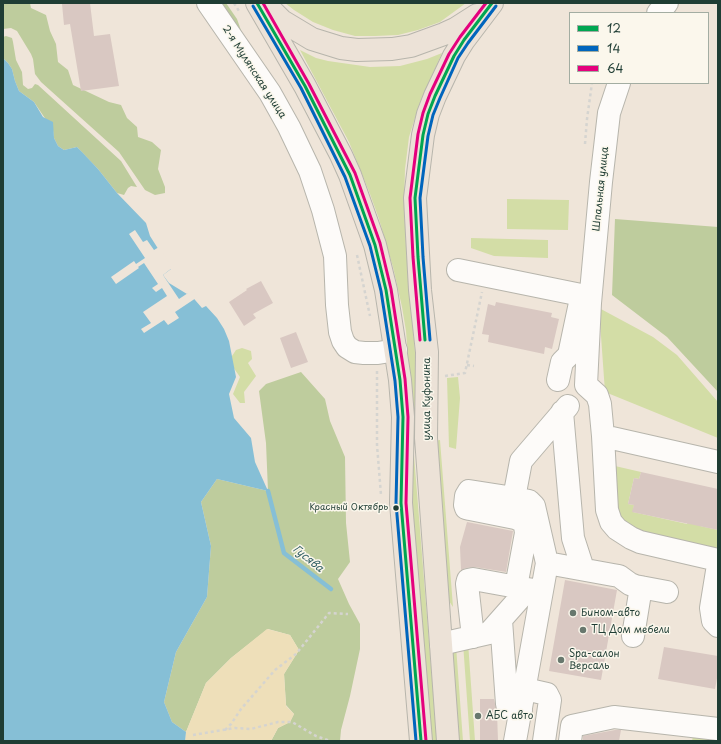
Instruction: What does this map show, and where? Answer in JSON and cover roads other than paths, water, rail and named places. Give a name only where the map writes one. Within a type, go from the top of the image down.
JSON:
[{"type":"main road","points":[[257,3],[305,86],[339,150],[350,175],[375,245],[386,290],[396,350],[403,417],[401,503],[421,741]]},
{"type":"main road","points":[[264,3],[282,21],[312,39],[341,48],[373,50],[411,46],[439,37],[455,29],[478,14],[491,3]]},
{"type":"main road","name":"улица Куфонина","points":[[448,741],[426,438],[427,352],[422,314],[416,221],[416,179],[423,135],[428,114],[435,96],[454,56],[491,3]]},
{"type":"street","name":"2-я Мулянская улица","points":[[208,3],[270,93],[289,127],[310,171],[324,210],[335,256],[337,306],[340,332],[343,341],[347,347],[359,353],[378,353],[396,350]]},
{"type":"street","points":[[659,12],[667,3]]},
{"type":"street","name":"Шпальная улица","points":[[588,298],[609,113],[618,84]]},
{"type":"street","points":[[458,270],[588,298]]},
{"type":"street","points":[[558,380],[562,362],[569,354],[588,298]]},
{"type":"street","points":[[588,298],[586,385],[597,395],[601,414],[607,510],[611,522],[623,534],[640,542],[718,560]]},
{"type":"street","points":[[514,498],[521,461],[565,409],[573,538],[583,569]]},
{"type":"street","points":[[603,436],[718,462]]},
{"type":"street","points":[[441,644],[489,633],[529,589],[547,563],[534,506],[529,501],[469,490],[466,496],[465,505],[466,508],[515,518],[522,521],[525,526],[529,589],[523,700],[515,741]]},
{"type":"street","points":[[547,563],[618,576],[630,584],[667,592]]},
{"type":"street","points":[[718,565],[710,608],[713,621],[718,626]]},
{"type":"street","points":[[473,637],[467,584],[468,580],[473,579],[529,589]]},
{"type":"street","points":[[633,636],[641,587]]},
{"type":"street","points":[[501,620],[507,704],[509,707],[523,700],[547,694],[550,700],[544,741]]},
{"type":"street","points":[[570,741],[572,726],[614,717],[718,729]]},
{"type":"water","points":[[3,58],[12,69],[19,91],[34,102],[43,117],[53,122],[54,138],[58,146],[64,150],[77,147],[98,169],[117,193],[146,223],[150,236],[171,269],[163,275],[169,283],[187,294],[189,293],[202,308],[206,306],[217,318],[229,341],[236,377],[229,394],[234,418],[251,438],[255,462],[268,491],[217,479],[201,502],[211,546],[207,597],[176,652],[164,702],[172,722],[186,732],[185,741],[3,741]]},
{"type":"waterway","name":"Гусява","points":[[268,491],[284,553],[331,589]]},
{"type":"place","name":"Красный Октябрь","points":[[396,508]]},
{"type":"place","name":"Бином-авто","points":[[573,613]]},
{"type":"place","name":"ТЦ Дом мебели","points":[[583,630]]},
{"type":"place","name":"Spa-салон Версаль","points":[[561,660]]},
{"type":"place","name":"АБС авто","points":[[478,716]]}]
